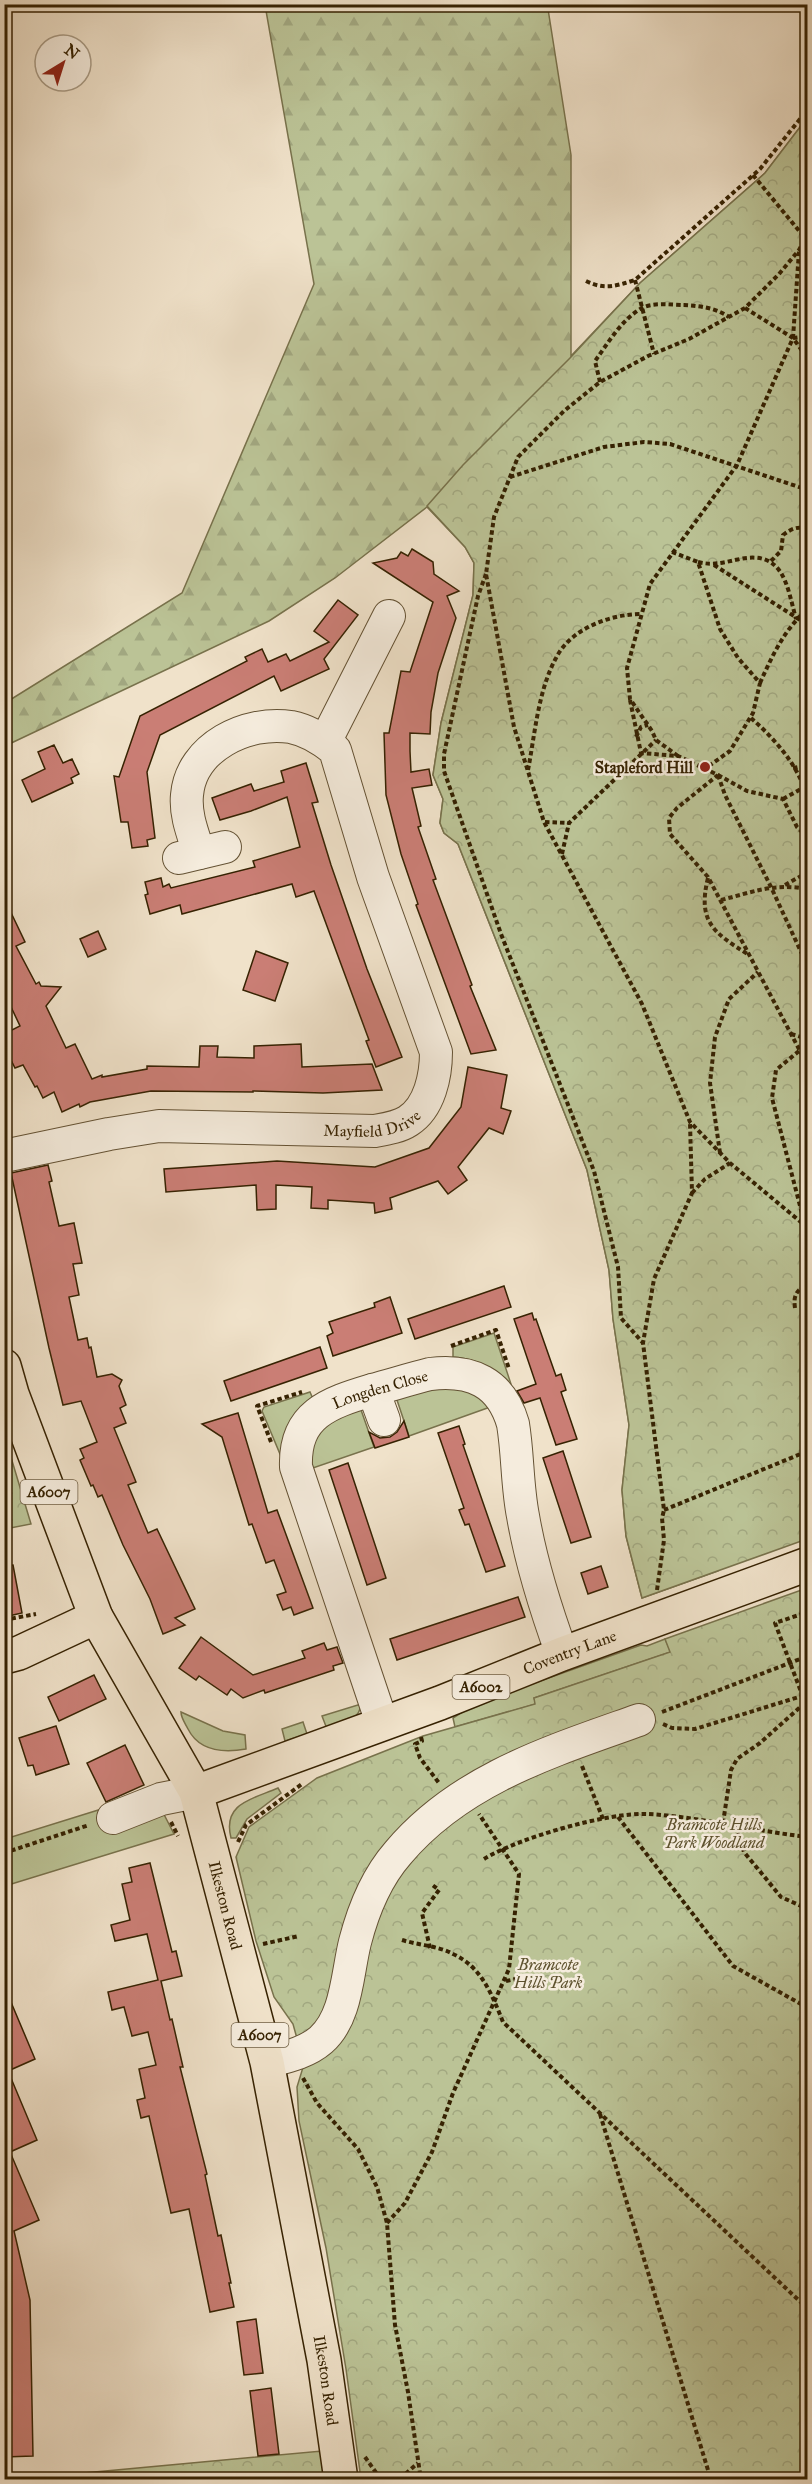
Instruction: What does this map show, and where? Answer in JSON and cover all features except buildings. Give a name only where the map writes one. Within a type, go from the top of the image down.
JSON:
[{"type":"main road","name":"Ilkeston Road","points":[[7,1385],[96,1617],[196,1792],[281,2058],[341,2480]]},
{"type":"main road","name":"Coventry Lane","points":[[196,1792],[807,1564]]},
{"type":"main road","points":[[4,1657],[19,1653],[96,1617]]},
{"type":"street","points":[[201,852],[187,814],[187,794],[192,776],[212,748],[226,739],[264,726],[293,728],[326,742],[393,609]]},
{"type":"street","name":"Mayfield Drive","points":[[4,1156],[159,1126],[375,1131],[409,1120],[422,1105],[432,1086],[436,1069],[436,1052],[373,877],[341,765],[335,750],[326,742]]},
{"type":"street","name":"Longden Close","points":[[382,1724],[297,1473],[295,1458],[305,1428],[321,1409],[339,1400],[442,1372],[476,1377],[500,1395],[513,1424],[523,1516],[530,1549],[562,1654]]},
{"type":"street","points":[[373,1390],[384,1420]]},
{"type":"street","points":[[281,2058],[311,2048],[321,2040],[336,2021],[349,1976],[355,1942],[372,1896],[388,1866],[417,1832],[460,1799],[501,1773],[533,1757],[644,1718]]},
{"type":"street","points":[[113,1818],[161,1799],[196,1792]]},
{"type":"path","points":[[586,280],[604,287],[615,287],[634,280],[753,175],[807,109]]},
{"type":"path","points":[[643,1343],[621,1318],[618,1267],[594,1171],[501,934],[444,771],[444,754],[478,596],[486,574],[494,517],[518,457],[564,411],[600,382],[689,339],[745,308],[799,250],[806,236],[753,175]]},
{"type":"path","points":[[641,753],[636,737],[627,668],[650,584],[737,465],[793,338],[799,250]]},
{"type":"path","points":[[634,280],[654,354]]},
{"type":"path","points":[[600,382],[595,361],[621,325],[643,307],[701,306],[729,317]]},
{"type":"path","points":[[745,308],[793,338],[807,358]]},
{"type":"path","points":[[793,338],[807,336]]},
{"type":"path","points":[[510,478],[604,447],[644,442],[670,444],[807,490]]},
{"type":"path","points":[[771,561],[782,552],[783,535],[791,529],[802,527],[807,530]]},
{"type":"path","points":[[672,552],[713,565],[807,625]]},
{"type":"path","points":[[713,565],[754,557],[771,561],[780,569],[796,619]]},
{"type":"path","points":[[698,562],[720,629],[738,658],[760,683]]},
{"type":"path","points":[[486,574],[514,727],[527,771],[544,822],[642,1005],[690,1122],[692,1193]]},
{"type":"path","points":[[706,768],[730,751],[751,718],[760,683],[773,655],[796,619],[807,609]]},
{"type":"path","points":[[527,771],[543,696],[556,657],[574,637],[608,617],[642,614]]},
{"type":"path","points":[[630,699],[656,740],[692,764],[706,768],[747,791],[783,799],[806,786]]},
{"type":"path","points":[[751,718],[775,738],[806,786],[807,801]]},
{"type":"path","points":[[636,737],[641,727],[648,725]]},
{"type":"path","points":[[562,854],[569,823],[656,740]]},
{"type":"path","points":[[641,753],[678,756]]},
{"type":"path","points":[[793,768],[807,765]]},
{"type":"path","points":[[718,775],[677,808],[669,818],[670,834],[708,877],[807,1066]]},
{"type":"path","points":[[718,775],[725,795],[771,887],[807,967]]},
{"type":"path","points":[[783,799],[797,827],[807,838]]},
{"type":"path","points":[[544,822],[569,823]]},
{"type":"path","points":[[785,885],[807,872]]},
{"type":"path","points":[[708,877],[704,894],[704,915],[725,940],[750,955]]},
{"type":"path","points":[[721,900],[785,885],[807,889]]},
{"type":"path","points":[[721,1153],[710,1083],[715,1037],[729,999],[758,972]]},
{"type":"path","points":[[791,1034],[807,1039]]},
{"type":"path","points":[[799,1051],[776,1070],[772,1098],[806,1227]]},
{"type":"path","points":[[690,1122],[730,1163],[806,1227]]},
{"type":"path","points":[[651,1593],[658,1590],[664,1540],[662,1518],[664,1510],[643,1343],[654,1280],[692,1193],[705,1179],[730,1163]]},
{"type":"path","points":[[795,1308],[793,1299],[798,1290],[807,1282]]},
{"type":"path","points":[[664,1510],[807,1451]]},
{"type":"path","points":[[723,1823],[731,1770],[737,1759],[760,1743],[795,1710],[807,1702],[802,1696],[775,1623],[807,1612]]},
{"type":"path","points":[[644,1718],[807,1656]]},
{"type":"path","points":[[644,1718],[672,1728],[695,1729],[802,1696]]},
{"type":"path","points":[[387,2223],[405,2203],[432,2152],[453,2093],[505,1981],[509,1969],[519,1878],[516,1869],[472,1804],[450,1795],[420,1758],[415,1744],[422,1741],[419,1734]]},
{"type":"path","points":[[572,1743],[603,1819]]},
{"type":"path","points":[[236,1845],[246,1825],[306,1780]]},
{"type":"path","points":[[484,1859],[502,1848],[603,1819],[646,1814],[723,1823],[807,1837]]},
{"type":"path","points":[[618,1816],[733,1966],[807,2008]]},
{"type":"path","points":[[4,1853],[113,1818]]},
{"type":"path","points":[[735,1826],[744,1852],[781,1897],[807,1909]]},
{"type":"path","points":[[519,1878],[524,1881]]},
{"type":"path","points":[[430,1948],[422,1913],[439,1890],[431,1884]]},
{"type":"path","points":[[256,1941],[261,1940],[263,1944],[299,1936]]},
{"type":"path","points":[[402,1940],[453,1953],[473,1968],[487,1984],[503,2022],[807,2309]]},
{"type":"path","points":[[505,1981],[516,1979]]},
{"type":"path","points":[[281,2058],[304,2083],[316,2103],[358,2149],[377,2187],[387,2223],[395,2325],[421,2480]]},
{"type":"path","points":[[600,2113],[711,2480]]},
{"type":"path","points":[[403,2480],[403,2476],[419,2463]]},
{"type":"green space","points":[[544,4],[548,9],[571,155],[571,356],[640,283],[765,173],[807,118],[808,1271],[718,1571],[642,1598],[626,1536],[622,1490],[629,1425],[613,1319],[609,1270],[587,1170],[458,844],[444,833],[440,823],[443,799],[433,775],[441,723],[473,595],[474,563],[465,547],[427,507],[335,578],[269,621],[5,746],[5,703],[182,593],[314,284],[265,5]]},
{"type":"green space","points":[[807,118],[807,1539],[642,1598],[626,1536],[622,1490],[629,1425],[613,1319],[609,1270],[587,1170],[458,844],[444,833],[440,823],[443,799],[433,775],[441,723],[473,595],[474,563],[465,547],[427,506],[463,465],[571,357],[640,283],[765,173]]},
{"type":"green space","points":[[494,1333],[511,1384],[509,1385],[497,1373],[484,1365],[453,1357],[453,1347]]},
{"type":"green space","points":[[428,1388],[465,1388],[493,1406],[409,1436],[396,1397]]},
{"type":"green space","points":[[310,1392],[313,1399],[280,1454],[262,1411],[264,1407]]},
{"type":"green space","points":[[360,1407],[374,1447],[310,1469],[312,1443],[321,1428],[337,1417]]},
{"type":"green space","points":[[4,1434],[31,1524],[5,1529],[4,1529]]},
{"type":"green space","name":"Bramcote Hills Park","points":[[807,1588],[807,2479],[361,2479],[326,2248],[299,2121],[297,2087],[304,2064],[293,2024],[274,1997],[256,1941],[236,1857],[249,1827],[317,1778],[423,1736],[535,1704],[534,1698],[670,1652],[665,1639]]},
{"type":"green space","points":[[665,1639],[671,1652],[534,1698],[536,1704],[455,1727],[453,1718],[473,1705],[641,1645],[647,1646]]},
{"type":"green space","points":[[361,1704],[360,1710],[353,1718],[327,1729],[322,1716]]},
{"type":"green space","points":[[181,1712],[223,1731],[245,1735],[246,1749],[229,1751],[205,1746],[193,1736]]},
{"type":"green space","points":[[303,1722],[307,1734],[285,1741],[282,1729]]},
{"type":"green space","points":[[278,1788],[281,1793],[247,1819],[236,1838],[231,1838],[229,1826],[235,1810],[250,1799]]},
{"type":"green space","points":[[153,1793],[174,1834],[5,1886],[5,1839]]},
{"type":"green space","points":[[322,2451],[325,2479],[52,2480],[52,2476]]},
{"type":"place","name":"Stapleford Hill","points":[[705,767]]},
{"type":"park label","name":"Bramcote Hills Park Woodland","points":[[714,1833]]}]
